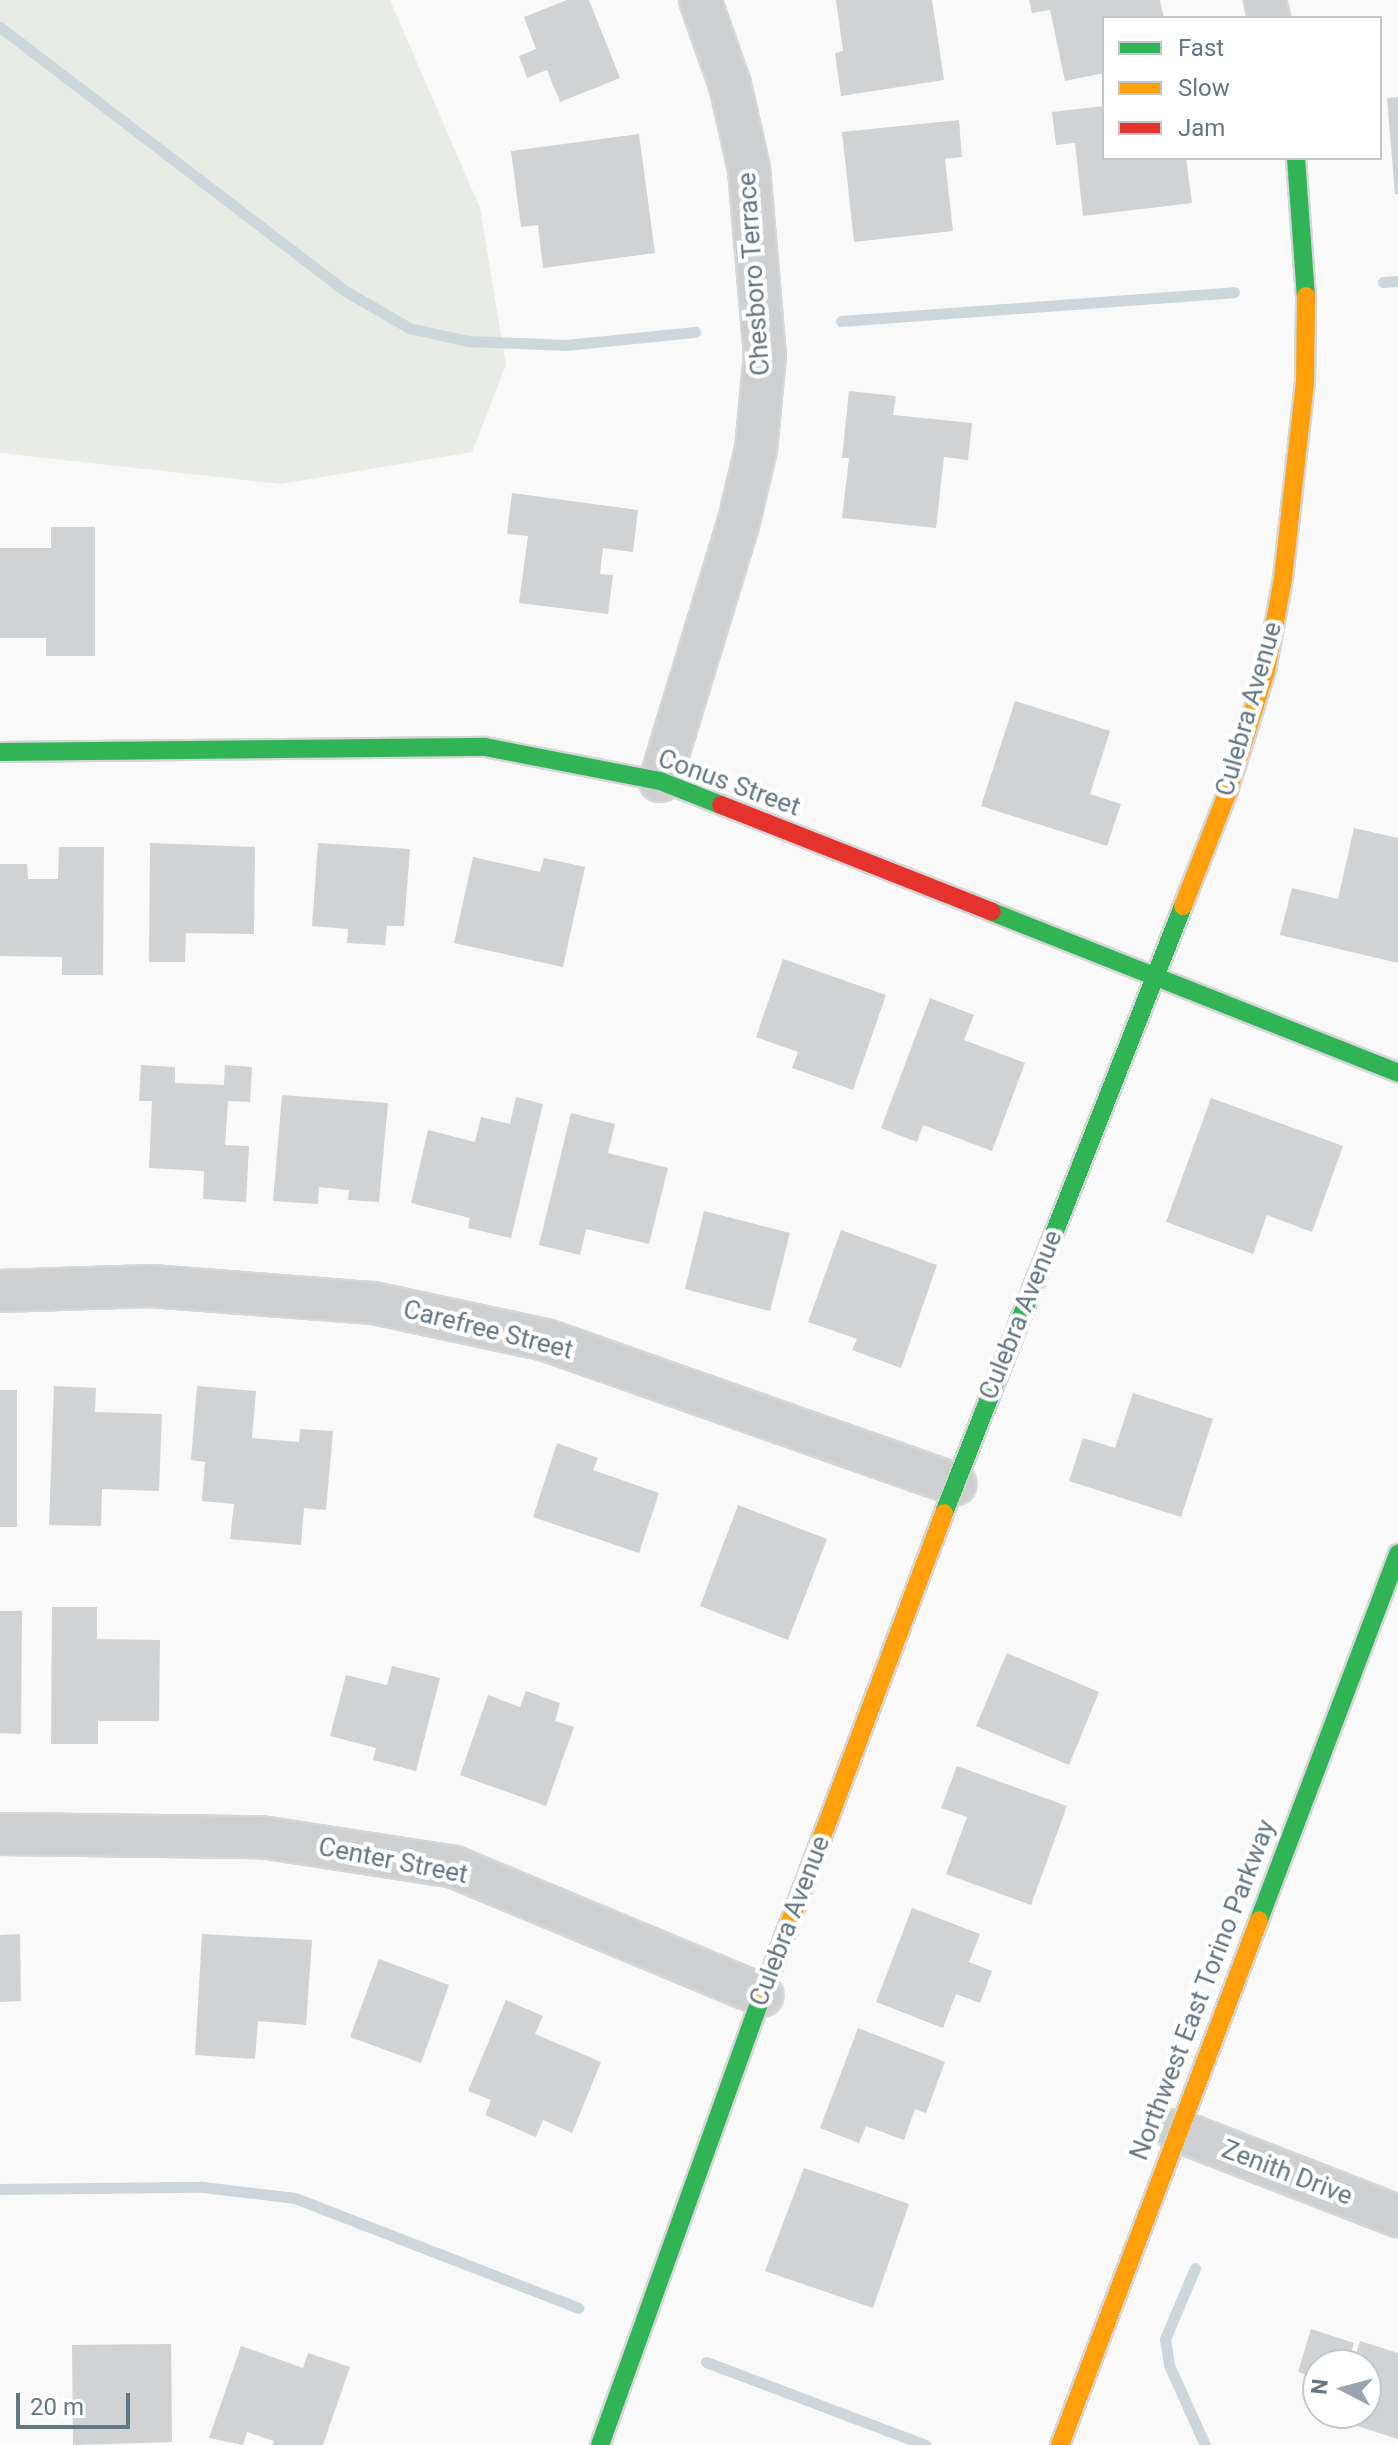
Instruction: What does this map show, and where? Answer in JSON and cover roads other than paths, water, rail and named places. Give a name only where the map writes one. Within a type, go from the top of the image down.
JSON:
[{"type":"street","name":"Chesboro Terrace","points":[[660,781],[738,525],[756,449],[765,356],[749,169],[730,85],[700,0]]},
{"type":"street","name":"Culebra Avenue","points":[[600,2445],[762,1995],[955,1484],[1227,794],[1266,670],[1283,578],[1305,383],[1306,302],[1296,160]]},
{"type":"street","name":"Conus Street","points":[[0,752],[485,747],[660,781],[1398,1073]]},
{"type":"street","name":"Carefree Street","points":[[0,1291],[151,1286],[373,1303],[546,1340],[955,1484]]},
{"type":"street","name":"Northwest East Torino Parkway","points":[[1060,2445],[1176,2130],[1398,1554]]},
{"type":"street","name":"Center Street","points":[[0,1834],[261,1837],[454,1867],[762,1995]]},
{"type":"street","name":"Zenith Drive","points":[[1176,2130],[1398,2216]]},
{"type":"waterway","points":[[0,27],[347,292],[409,328],[468,341],[566,345],[695,332]]},
{"type":"waterway","points":[[1383,282],[1398,281]]},
{"type":"waterway","points":[[841,321],[1234,292]]},
{"type":"waterway","points":[[0,2189],[203,2187],[295,2198],[578,2308]]},
{"type":"waterway","points":[[1195,2268],[1165,2339],[1169,2365],[1205,2445]]},
{"type":"waterway","points":[[706,2362],[926,2445]]}]
